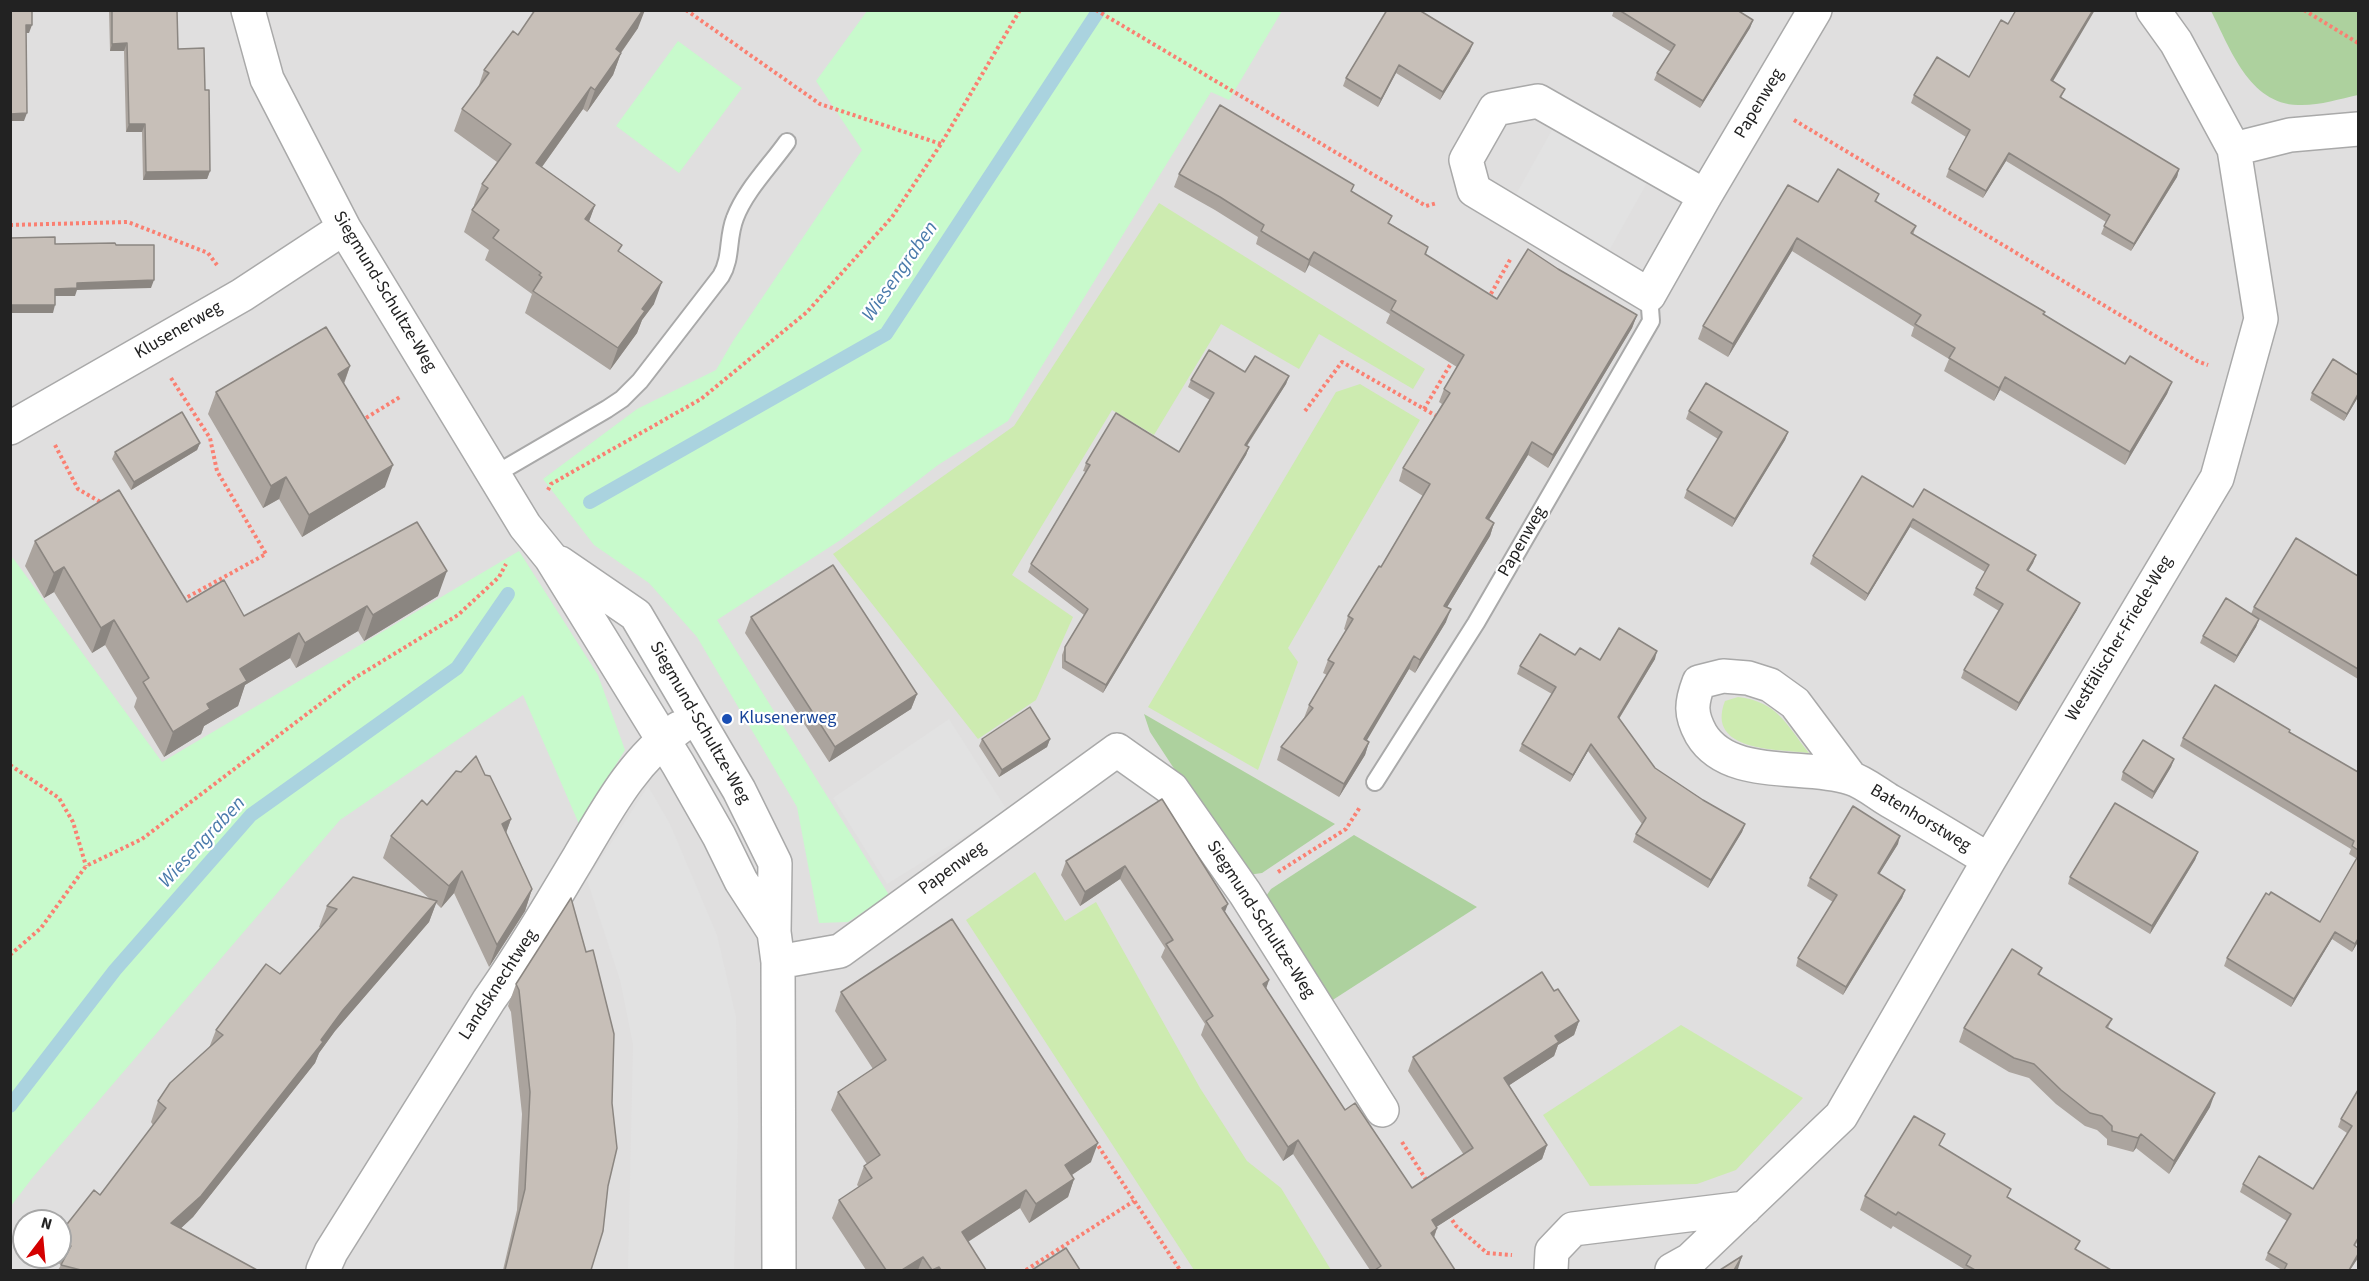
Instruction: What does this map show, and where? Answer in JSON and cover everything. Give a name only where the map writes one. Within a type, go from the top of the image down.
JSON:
[{"type":"street","name":"Siegmund-Schultze-Weg","points":[[248,10],[267,79],[344,228],[525,526],[551,558],[663,739],[719,836],[776,947]]},
{"type":"street","name":"Papenweg","points":[[1649,295],[1815,10]]},
{"type":"street","name":"Westfälischer-Friede-Weg","points":[[1671,1270],[1690,1260],[1841,1116],[1989,860],[2217,478],[2261,319],[2234,149],[2176,42],[2153,10]]},
{"type":"street","points":[[1649,295],[1474,190],[1466,160],[1495,109],[1538,101],[1705,196]]},
{"type":"street","points":[[2234,149],[2290,135],[2358,129]]},
{"type":"street","name":"Klusenerweg","points":[[24,420],[242,295],[344,228]]},
{"type":"street","name":"Siegmund-Schultze-Weg","points":[[551,558],[636,615],[739,789],[775,863],[780,1270]]},
{"type":"street","name":"Landsknechtweg","points":[[323,1270],[331,1252],[489,1000],[517,962],[623,784],[663,739],[695,716]]},
{"type":"street","name":"Siegmund-Schultze-Weg","points":[[1117,750],[1172,789],[1245,893],[1382,1110]]},
{"type":"street","name":"Papenweg","points":[[776,947],[840,951],[1117,750]]},
{"type":"street","name":"Batenhorstweg","points":[[1851,778],[1989,860]]},
{"type":"street","points":[[1552,1261],[1573,1229],[1745,1208]]},
{"type":"lane","points":[[494,475],[607,409],[622,399],[640,381],[721,276],[729,257],[735,216],[743,201],[787,142]]},
{"type":"lane","name":"Papenweg","points":[[1375,782],[1476,623],[1651,321],[1649,295]]},
{"type":"path","points":[[686,10],[820,104],[940,144]]},
{"type":"path","points":[[10,955],[41,928],[86,866],[142,839],[353,679],[458,615],[499,577],[525,526],[551,484],[701,399],[807,312],[892,217],[940,144],[1020,10]]},
{"type":"path","points":[[1096,10],[1426,206],[1474,190]]},
{"type":"path","points":[[2304,10],[2358,43]]},
{"type":"path","points":[[1763,100],[2197,361],[2244,378]]},
{"type":"path","points":[[10,225],[128,222],[208,253],[242,295]]},
{"type":"path","points":[[1484,306],[1531,224]]},
{"type":"path","points":[[151,347],[210,438],[217,471],[266,555],[184,599],[178,590]]},
{"type":"path","points":[[1424,409],[1454,358]]},
{"type":"path","points":[[1305,411],[1342,363],[1444,420]]},
{"type":"path","points":[[359,422],[434,376]]},
{"type":"path","points":[[24,420],[78,489],[108,506]]},
{"type":"path","points":[[10,765],[59,798],[73,822],[86,866]]},
{"type":"path","points":[[1245,893],[1346,829],[1375,782]]},
{"type":"path","points":[[1382,1110],[1431,1187]]},
{"type":"path","points":[[1090,1132],[1180,1270]]},
{"type":"path","points":[[1026,1270],[1134,1201]]},
{"type":"path","points":[[1443,1206],[1456,1226],[1488,1253],[1552,1261]]},
{"type":"shaded area","points":[[10,11],[2358,11],[2358,1270],[11,1270]]},
{"type":"shaded area","points":[[1552,130],[1647,183],[1610,249],[1515,196]]},
{"type":"shaded area","points":[[949,719],[1007,810],[887,884],[833,798]]},
{"type":"shaded area","points":[[648,786],[670,824],[717,935],[736,1017],[738,1121],[734,1270],[628,1270],[633,1045],[620,980],[587,880]]},
{"type":"green space","points":[[867,11],[1282,11],[1229,100],[1211,92],[1008,421],[938,465],[842,539],[717,620],[889,895],[848,922],[819,923],[797,807],[697,637],[649,583],[594,545],[543,479],[637,409],[716,370],[733,341],[862,150],[816,81]]},
{"type":"green space","points":[[2211,11],[2358,12],[2358,95],[2321,103],[2298,105],[2281,102],[2266,95],[2243,72]]},
{"type":"green space","points":[[678,41],[742,88],[679,173],[616,126]]},
{"type":"green space","points":[[1159,203],[1425,369],[1413,389],[1319,334],[1299,369],[1221,324],[1154,435],[1112,410],[1012,575],[1073,617],[1036,700],[978,739],[833,554],[1014,426]]},
{"type":"green space","points":[[1360,384],[1420,420],[1288,648],[1298,662],[1258,770],[1148,707],[1336,392]]},
{"type":"green space","points":[[519,551],[598,675],[625,750],[579,824],[523,695],[340,820],[33,1177],[11,1206],[11,559],[13,558],[162,762]]},
{"type":"green space","points":[[1738,697],[1752,700],[1772,709],[1787,723],[1809,753],[1748,745],[1735,739],[1725,730],[1722,718],[1725,701]]},
{"type":"green space","points":[[1144,714],[1335,824],[1262,873],[1248,875],[1238,866],[1150,732]]},
{"type":"green space","points":[[1354,835],[1477,907],[1328,1003],[1264,899],[1271,889]]},
{"type":"green space","points":[[1035,872],[1065,921],[1096,902],[1200,1088],[1247,1161],[1281,1188],[1331,1270],[1194,1270],[966,920]]},
{"type":"green space","points":[[1681,1025],[1803,1098],[1736,1170],[1697,1184],[1590,1186],[1543,1115]]},
{"type":"building","points":[[10,10],[32,10],[32,25],[26,25],[27,113],[10,114]]},
{"type":"building","points":[[112,10],[177,10],[178,49],[204,48],[205,90],[209,90],[210,171],[146,172],[145,124],[129,124],[127,43],[112,44]]},
{"type":"building","points":[[535,10],[643,10],[616,49],[621,53],[595,90],[591,87],[536,163],[595,205],[585,219],[622,245],[618,251],[662,282],[642,309],[645,311],[618,348],[533,291],[542,277],[539,275],[541,273],[493,238],[499,230],[472,210],[488,188],[482,184],[511,144],[462,109],[489,73],[484,70],[513,31],[518,35]]},
{"type":"building","points":[[1387,10],[1419,10],[1473,43],[1443,92],[1399,65],[1381,99],[1346,78]]},
{"type":"building","points":[[1619,10],[1737,10],[1753,20],[1703,101],[1657,73],[1675,45]]},
{"type":"building","points":[[2016,10],[2093,10],[2051,80],[2065,89],[2060,97],[2179,169],[2134,244],[2104,226],[2110,215],[2009,153],[1986,191],[1949,169],[1970,130],[1914,95],[1937,57],[1969,77],[2001,20],[2008,24]]},
{"type":"building","points":[[1220,105],[1354,185],[1351,191],[1392,216],[1388,223],[1428,247],[1425,254],[1497,299],[1528,249],[1637,315],[1553,455],[1532,442],[1486,518],[1494,523],[1444,606],[1451,609],[1420,660],[1414,656],[1364,739],[1369,742],[1344,784],[1281,747],[1313,708],[1309,705],[1334,663],[1328,660],[1353,619],[1348,616],[1379,566],[1381,567],[1430,484],[1403,468],[1450,393],[1444,389],[1464,355],[1391,310],[1396,301],[1314,252],[1309,260],[1261,231],[1264,225],[1179,174]]},
{"type":"building","points":[[1838,169],[1879,194],[1875,201],[1916,226],[1911,233],[2045,312],[2043,314],[2125,364],[2130,356],[2172,382],[2130,452],[2005,377],[1999,388],[1949,358],[1955,348],[1915,324],[1921,315],[1797,238],[1733,344],[1703,326],[1788,185],[1818,202]]},
{"type":"building","points":[[55,237],[55,244],[154,245],[154,280],[77,283],[77,288],[55,289],[55,305],[11,305],[10,312],[10,238]]},
{"type":"building","points":[[326,327],[350,366],[338,374],[393,465],[309,515],[286,477],[271,486],[216,392]]},
{"type":"building","points":[[1209,350],[1245,372],[1255,356],[1289,376],[1245,445],[1249,447],[1106,685],[1065,661],[1065,647],[1088,609],[1031,564],[1090,465],[1086,463],[1116,413],[1179,452],[1214,393],[1191,380]]},
{"type":"building","points":[[2333,359],[2358,375],[2358,394],[2347,414],[2312,393]]},
{"type":"building","points":[[1706,383],[1788,432],[1735,519],[1687,490],[1722,432],[1689,411]]},
{"type":"building","points":[[182,412],[200,443],[134,482],[115,452]]},
{"type":"building","points":[[1862,476],[1913,507],[1924,489],[2036,555],[2027,570],[2080,603],[2019,703],[1964,670],[2003,604],[1976,588],[1989,565],[1913,519],[1868,594],[1813,556]]},
{"type":"building","points":[[119,490],[187,602],[224,580],[244,616],[417,522],[447,571],[373,615],[367,606],[305,643],[299,633],[240,669],[247,681],[207,704],[210,709],[173,732],[143,682],[149,678],[114,620],[101,628],[64,567],[54,573],[35,541]]},
{"type":"building","points":[[2296,538],[2358,576],[2358,669],[2254,607]]},
{"type":"building","points":[[833,565],[917,694],[835,747],[751,617]]},
{"type":"building","points":[[2226,598],[2259,619],[2237,656],[2203,636]]},
{"type":"building","points":[[1619,628],[1657,651],[1618,717],[1655,768],[1703,800],[1745,824],[1711,880],[1636,834],[1646,818],[1591,744],[1573,775],[1522,744],[1556,687],[1520,666],[1540,634],[1575,655],[1580,648],[1600,660]]},
{"type":"building","points":[[2215,685],[2358,772],[2358,850],[2352,846],[2354,841],[2183,738]]},
{"type":"building","points":[[1030,707],[1050,739],[1002,770],[982,739]]},
{"type":"building","points":[[2143,740],[2174,759],[2154,792],[2123,772]]},
{"type":"building","points":[[476,756],[485,775],[490,776],[511,819],[502,824],[532,889],[497,945],[462,871],[449,886],[391,836],[422,800],[427,805],[456,771],[461,772]]},
{"type":"building","points":[[1162,799],[1228,904],[1222,908],[1269,980],[1263,984],[1345,1110],[1355,1103],[1412,1188],[1473,1148],[1413,1057],[1542,972],[1554,991],[1558,989],[1579,1021],[1555,1036],[1559,1042],[1504,1078],[1547,1145],[1432,1220],[1437,1228],[1431,1233],[1455,1270],[1375,1270],[1381,1266],[1298,1140],[1288,1147],[1206,1021],[1213,1016],[1166,944],[1173,940],[1125,866],[1085,892],[1066,861]]},
{"type":"building","points":[[2115,803],[2198,852],[2152,926],[2070,877]]},
{"type":"building","points":[[1853,806],[1900,836],[1878,873],[1905,890],[1846,987],[1798,958],[1837,895],[1810,878]]},
{"type":"building","points":[[2358,856],[2358,939],[2355,944],[2335,932],[2294,999],[2227,958],[2266,893],[2269,895],[2271,892],[2320,922]]},
{"type":"building","points":[[353,877],[437,901],[343,1010],[321,1040],[323,1042],[201,1196],[171,1223],[257,1270],[81,1270],[72,1268],[72,1218],[94,1190],[100,1195],[166,1108],[158,1101],[170,1083],[223,1035],[216,1030],[266,964],[280,974],[337,909],[327,906]]},
{"type":"building","points":[[571,898],[586,952],[593,950],[614,1034],[612,1103],[617,1148],[608,1186],[603,1231],[591,1270],[505,1270],[525,1189],[530,1092],[519,990],[516,984]]},
{"type":"building","points":[[952,919],[1098,1143],[1065,1165],[1074,1179],[1036,1204],[1026,1190],[962,1232],[986,1270],[941,1270],[939,1267],[932,1270],[923,1257],[902,1270],[886,1270],[839,1200],[872,1178],[864,1166],[880,1155],[838,1092],[886,1060],[841,992]]},
{"type":"building","points":[[2012,949],[2042,968],[2038,974],[2112,1019],[2106,1027],[2215,1093],[2174,1161],[2141,1134],[2138,1138],[2112,1131],[2112,1126],[2102,1116],[2090,1113],[2034,1064],[2014,1058],[1964,1028]]},
{"type":"building","points":[[2358,1090],[2358,1238],[2354,1245],[2358,1248],[2358,1254],[2349,1270],[2284,1270],[2287,1264],[2268,1253],[2291,1214],[2243,1184],[2259,1156],[2313,1189],[2352,1126],[2341,1119]]},
{"type":"building","points":[[1914,1116],[1945,1134],[1939,1145],[2011,1189],[2007,1197],[2080,1241],[2075,1249],[2111,1270],[1975,1270],[1966,1265],[1971,1256],[1898,1212],[1896,1215],[1865,1196]]},
{"type":"building","points":[[1066,1248],[1080,1270],[1032,1270]]},
{"type":"building","points":[[1742,1256],[1734,1270],[1720,1270]]},
{"type":"waterway","name":"Wiesengraben","points":[[590,502],[886,334],[1099,10]]},
{"type":"waterway","name":"Wiesengraben","points":[[10,1106],[115,970],[251,815],[457,668],[508,594]]},
{"type":"place","name":"Klusenerweg","points":[[727,719]]}]
